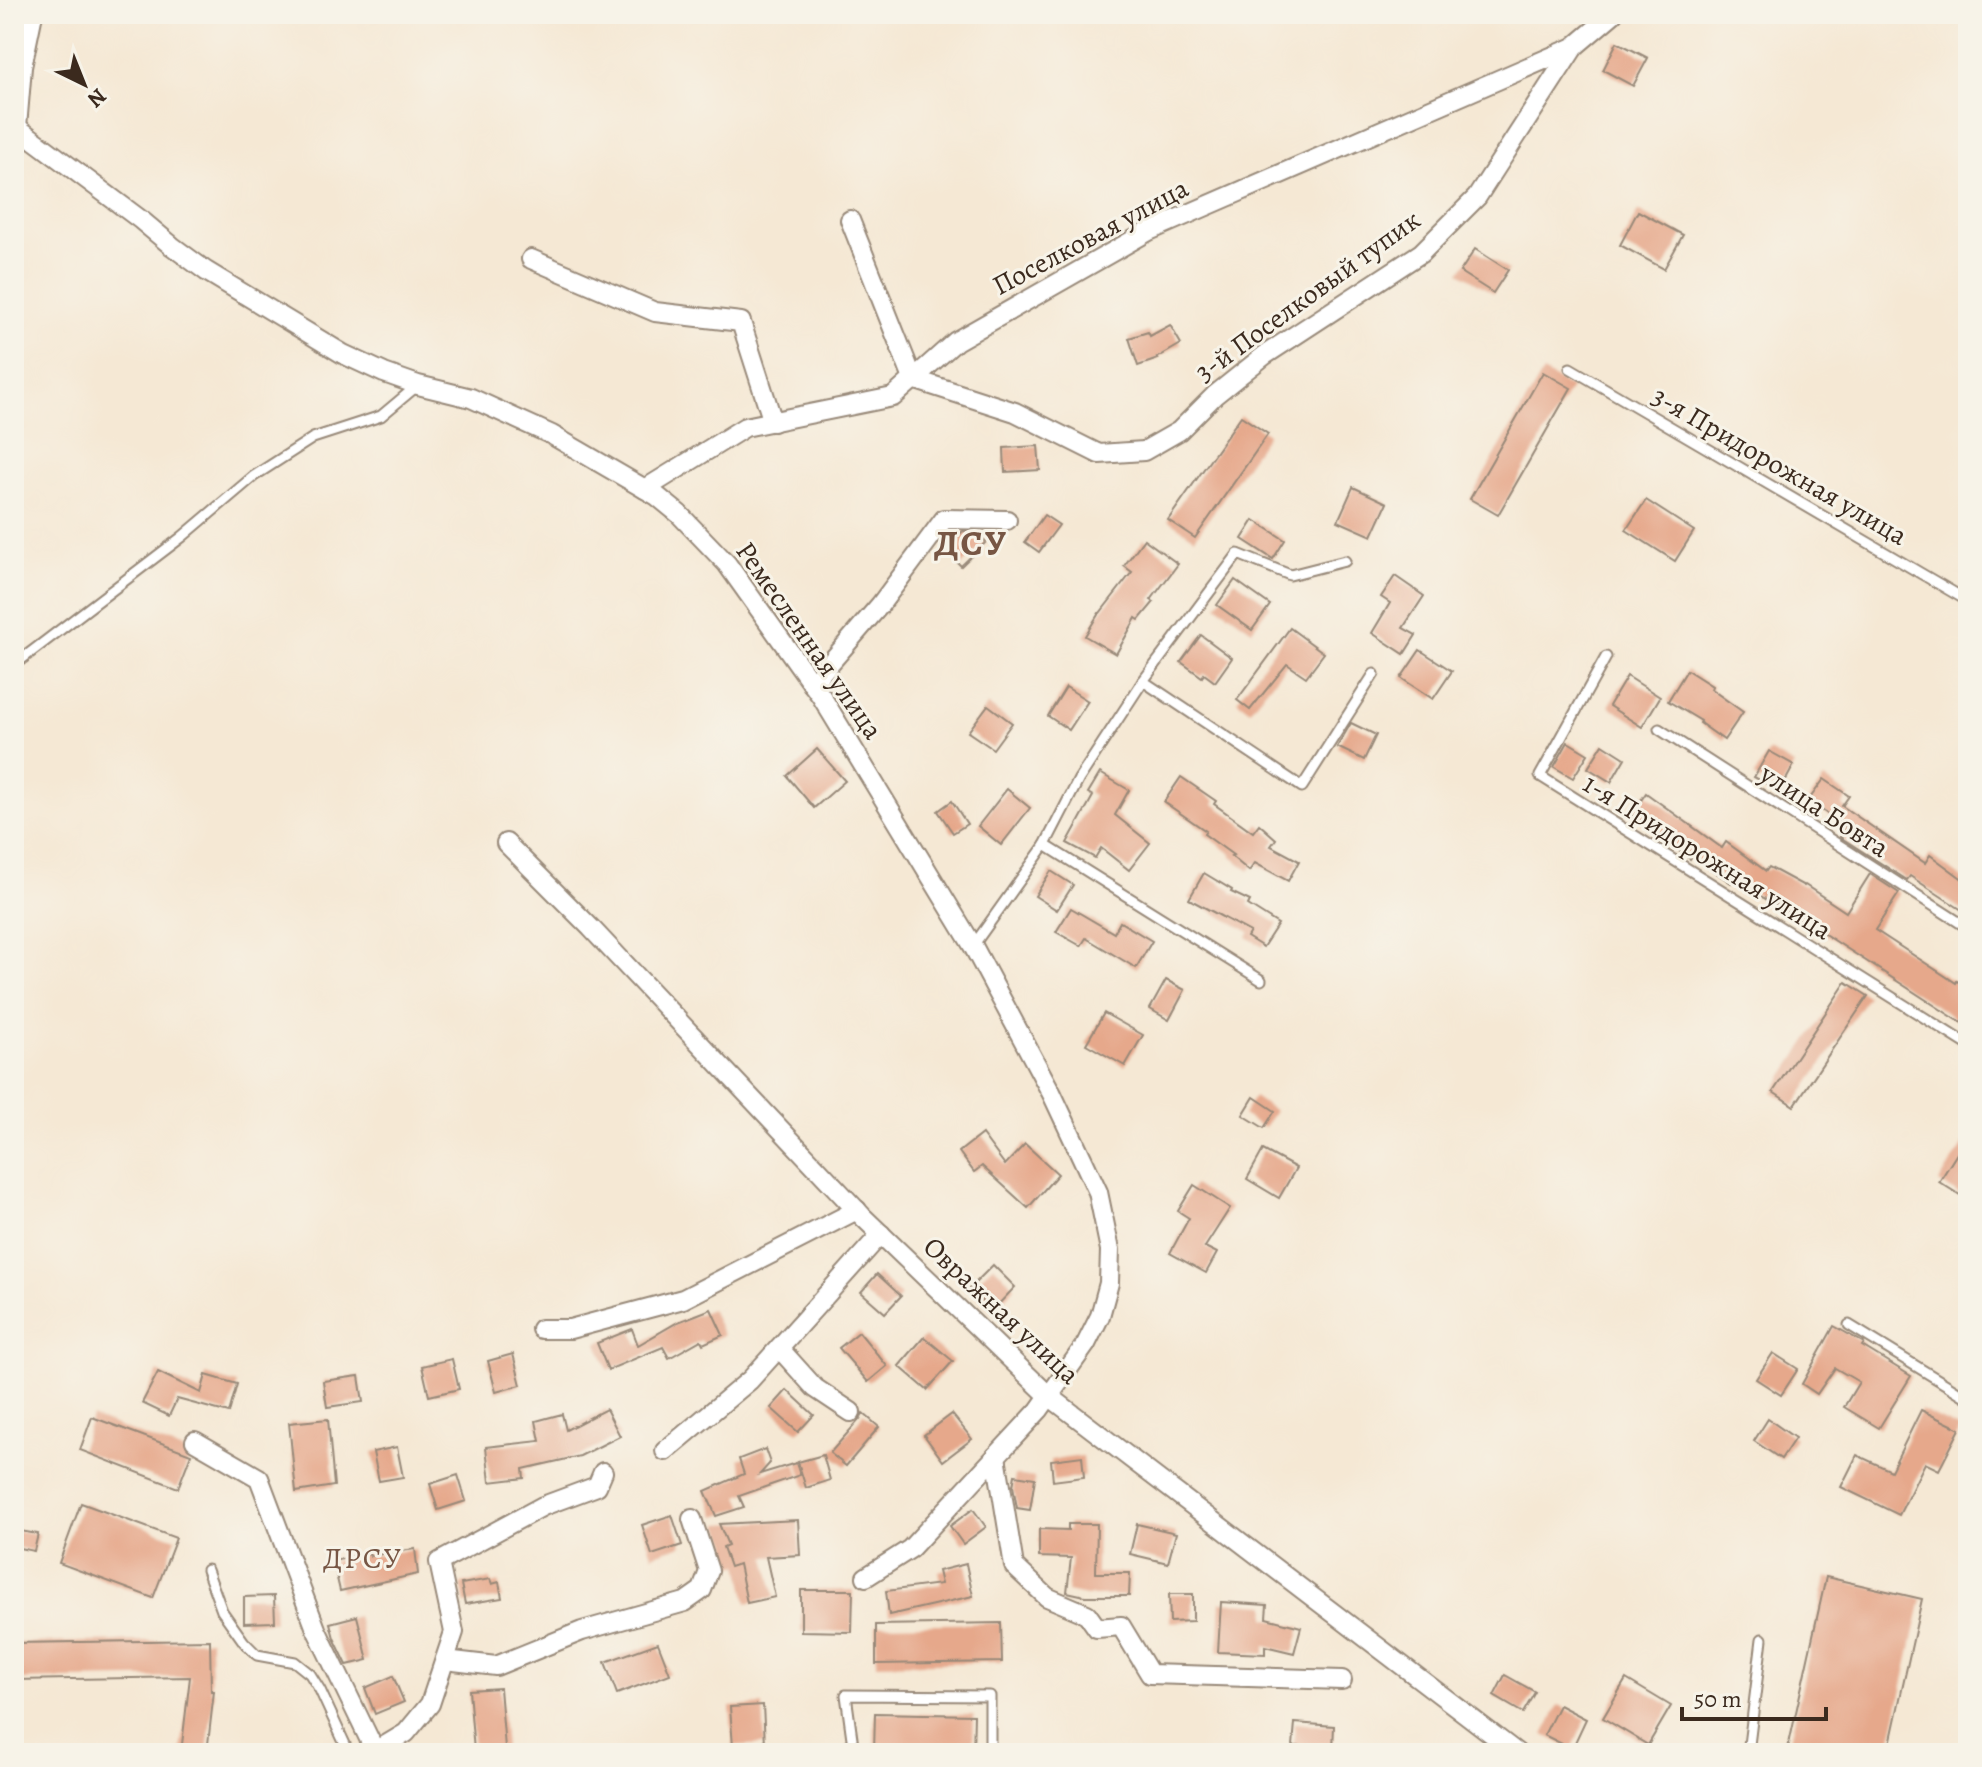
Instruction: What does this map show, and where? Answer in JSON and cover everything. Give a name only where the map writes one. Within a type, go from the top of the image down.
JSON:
[{"type":"street","points":[[15,126],[22,67],[33,14]]},
{"type":"street","name":"Поселковая улица","points":[[645,489],[745,427],[893,397],[956,341],[1149,231],[1574,47],[1613,14]]},
{"type":"street","name":"3-й Поселковый тупик","points":[[913,379],[1015,412],[1099,454],[1144,451],[1179,431],[1215,395],[1265,355],[1421,253],[1477,197],[1574,47]]},
{"type":"street","name":"Ремесленная улица","points":[[15,126],[206,271],[343,354],[418,385],[471,398],[552,435],[645,489],[679,514],[727,564],[812,684],[973,946],[1052,1094],[1098,1192],[1110,1250],[1109,1283],[1100,1316],[1086,1344],[1044,1403],[910,1549],[866,1577]]},
{"type":"street","points":[[850,220],[913,379]]},
{"type":"street","points":[[531,259],[655,312],[741,322],[773,422]]},
{"type":"street","points":[[812,684],[880,605],[944,519],[1007,520]]},
{"type":"street","name":"Овражная улица","points":[[506,843],[591,928],[1044,1403],[1515,1753]]},
{"type":"street","points":[[541,1329],[570,1329],[683,1299],[857,1210]]},
{"type":"street","points":[[665,1451],[750,1380],[881,1234]]},
{"type":"street","points":[[779,1348],[815,1388],[851,1412]]},
{"type":"street","points":[[195,1441],[259,1478],[316,1629],[376,1752],[406,1733],[430,1704],[445,1660],[454,1632],[439,1562],[543,1506],[597,1486],[603,1472]]},
{"type":"street","points":[[996,1456],[1014,1566],[1047,1597],[1087,1614],[1097,1628],[1121,1626],[1150,1674],[1342,1680]]},
{"type":"street","points":[[445,1660],[496,1666],[582,1631],[685,1602],[702,1590],[709,1571],[692,1519]]},
{"type":"lane","name":"3-я Придорожная улица","points":[[1570,368],[1968,601]]},
{"type":"lane","points":[[14,665],[182,537],[254,476],[313,438],[381,416],[418,385]]},
{"type":"lane","points":[[973,946],[1045,845],[1079,779],[1143,681],[1238,554],[1290,575],[1345,561]]},
{"type":"lane","name":"1-я Придорожная улица","points":[[1606,657],[1540,776],[1968,1045]]},
{"type":"lane","points":[[1143,681],[1302,787],[1374,674]]},
{"type":"lane","name":"улица Бовта","points":[[1659,729],[1968,928]]},
{"type":"lane","points":[[1045,845],[1261,980]]},
{"type":"lane","points":[[1849,1325],[1968,1398]]},
{"type":"lane","points":[[207,1570],[222,1611],[244,1642],[257,1655],[295,1662],[310,1674],[349,1753]]},
{"type":"lane","points":[[1748,1753],[1762,1639]]},
{"type":"lane","points":[[854,1753],[846,1695],[990,1696],[990,1753]]},
{"type":"building","points":[[1617,42],[1648,58],[1633,86],[1603,70]]},
{"type":"building","points":[[1638,211],[1683,235],[1664,269],[1620,245]]},
{"type":"building","points":[[1475,249],[1508,270],[1493,293],[1460,272]]},
{"type":"building","points":[[1170,325],[1181,344],[1158,359],[1138,366],[1129,338],[1148,332],[1150,336]]},
{"type":"building","points":[[1543,372],[1571,388],[1498,515],[1470,499]]},
{"type":"building","points":[[1241,416],[1268,434],[1195,538],[1168,520]]},
{"type":"building","points":[[1038,446],[1040,470],[1005,472],[1004,448]]},
{"type":"building","points":[[1353,487],[1387,503],[1372,536],[1338,521]]},
{"type":"building","points":[[1646,500],[1694,531],[1675,561],[1626,530]]},
{"type":"building","points":[[1044,515],[1059,525],[1039,552],[1025,542]]},
{"type":"building","points":[[1254,520],[1285,540],[1273,559],[1242,539]]},
{"type":"building","points":[[963,531],[976,532],[986,542],[961,566],[944,549]]},
{"type":"building","points":[[1144,539],[1178,564],[1151,600],[1154,602],[1139,620],[1136,618],[1116,654],[1085,636],[1132,572],[1124,566]]},
{"type":"building","points":[[1395,576],[1424,596],[1403,628],[1416,635],[1404,654],[1372,633],[1390,603],[1381,597]]},
{"type":"building","points":[[1235,580],[1270,605],[1252,630],[1217,605]]},
{"type":"building","points":[[1290,628],[1324,653],[1306,677],[1287,664],[1250,710],[1237,700]]},
{"type":"building","points":[[1201,635],[1232,658],[1215,682],[1181,662]]},
{"type":"building","points":[[1420,650],[1452,671],[1433,699],[1401,678]]},
{"type":"building","points":[[1687,670],[1743,712],[1724,740],[1701,721],[1668,701]]},
{"type":"building","points":[[1627,676],[1660,697],[1642,727],[1609,706]]},
{"type":"building","points":[[1066,687],[1088,701],[1069,730],[1048,716]]},
{"type":"building","points":[[988,705],[1012,723],[993,749],[968,732]]},
{"type":"building","points":[[1351,723],[1376,735],[1364,760],[1337,747]]},
{"type":"building","points":[[1568,742],[1588,754],[1573,778],[1554,767]]},
{"type":"building","points":[[1603,744],[1625,758],[1611,782],[1588,768]]},
{"type":"building","points":[[817,749],[845,781],[814,808],[787,776]]},
{"type":"building","points":[[1769,751],[1794,765],[1780,791],[1754,777]]},
{"type":"building","points":[[1100,773],[1129,790],[1115,815],[1150,843],[1129,870],[1101,848],[1095,858],[1067,843],[1093,796],[1088,793]]},
{"type":"building","points":[[1181,777],[1253,832],[1259,824],[1276,839],[1271,846],[1299,861],[1288,881],[1255,863],[1249,871],[1204,834],[1206,831],[1164,802]]},
{"type":"building","points":[[1824,779],[1849,796],[1842,806],[1925,863],[1930,855],[1968,883],[1968,914],[1910,876],[1907,880],[1840,837],[1847,827],[1808,801]]},
{"type":"building","points":[[1007,789],[1030,808],[1001,845],[978,826]]},
{"type":"building","points":[[1646,793],[1722,848],[1726,842],[1766,871],[1769,867],[1805,885],[1846,912],[1870,874],[1899,893],[1875,930],[1968,988],[1968,1027],[1806,922],[1733,881],[1731,883],[1692,856],[1690,859],[1631,815]]},
{"type":"building","points":[[952,801],[967,824],[953,833],[938,811]]},
{"type":"building","points":[[1051,871],[1073,885],[1057,910],[1035,896]]},
{"type":"building","points":[[1204,873],[1250,901],[1248,905],[1278,924],[1263,947],[1247,937],[1250,932],[1189,899]]},
{"type":"building","points":[[1071,908],[1114,933],[1120,922],[1152,941],[1136,968],[1086,938],[1081,946],[1056,932]]},
{"type":"building","points":[[1166,980],[1185,990],[1169,1020],[1150,1009]]},
{"type":"building","points":[[1846,982],[1868,996],[1794,1106],[1773,1092]]},
{"type":"building","points":[[1104,1013],[1143,1035],[1125,1066],[1086,1044]]},
{"type":"building","points":[[1254,1097],[1275,1111],[1264,1128],[1243,1115]]},
{"type":"building","points":[[982,1134],[1005,1165],[1025,1144],[1058,1174],[1028,1208],[982,1166],[974,1172],[959,1152]]},
{"type":"building","points":[[1968,1136],[1968,1200],[1939,1182]]},
{"type":"building","points":[[1263,1150],[1296,1168],[1279,1198],[1247,1179]]},
{"type":"building","points":[[1194,1185],[1230,1208],[1205,1247],[1217,1253],[1206,1273],[1170,1253],[1189,1218],[1178,1211]]},
{"type":"building","points":[[993,1265],[1015,1287],[992,1311],[969,1289]]},
{"type":"building","points":[[877,1274],[901,1296],[885,1313],[861,1292]]},
{"type":"building","points":[[711,1309],[723,1335],[703,1344],[701,1340],[669,1358],[663,1347],[608,1370],[597,1343],[632,1329],[638,1345],[678,1322]]},
{"type":"building","points":[[1834,1326],[1911,1376],[1879,1428],[1844,1407],[1859,1382],[1835,1368],[1817,1394],[1802,1384]]},
{"type":"building","points":[[859,1332],[887,1366],[868,1382],[839,1348]]},
{"type":"building","points":[[924,1337],[953,1361],[927,1390],[899,1366]]},
{"type":"building","points":[[1773,1353],[1798,1369],[1781,1395],[1756,1379]]},
{"type":"building","points":[[513,1354],[521,1385],[496,1392],[488,1361]]},
{"type":"building","points":[[452,1359],[459,1389],[429,1396],[422,1366]]},
{"type":"building","points":[[158,1372],[201,1393],[206,1375],[237,1384],[229,1413],[177,1399],[169,1416],[142,1403]]},
{"type":"building","points":[[359,1376],[363,1402],[327,1407],[323,1381]]},
{"type":"building","points":[[787,1390],[814,1415],[798,1432],[771,1408]]},
{"type":"building","points":[[606,1409],[620,1436],[580,1456],[523,1469],[524,1478],[490,1482],[486,1447],[540,1441],[536,1421],[562,1414],[566,1430]]},
{"type":"building","points":[[1921,1410],[1960,1429],[1939,1470],[1925,1463],[1899,1515],[1841,1487],[1857,1455],[1891,1471]]},
{"type":"building","points":[[863,1413],[879,1427],[846,1466],[830,1453]]},
{"type":"building","points":[[952,1414],[972,1439],[943,1461],[924,1435]]},
{"type":"building","points":[[92,1417],[191,1454],[178,1488],[80,1450]]},
{"type":"building","points":[[328,1419],[334,1486],[296,1492],[289,1423]]},
{"type":"building","points":[[1768,1419],[1795,1438],[1781,1459],[1754,1441]]},
{"type":"building","points":[[397,1447],[403,1477],[379,1481],[373,1452]]},
{"type":"building","points":[[765,1449],[770,1463],[760,1474],[796,1463],[800,1475],[739,1496],[744,1507],[716,1516],[705,1491],[744,1474],[739,1459]]},
{"type":"building","points":[[823,1455],[830,1480],[806,1488],[798,1462]]},
{"type":"building","points":[[1082,1456],[1084,1477],[1053,1481],[1051,1460]]},
{"type":"building","points":[[458,1475],[466,1501],[438,1510],[430,1484]]},
{"type":"building","points":[[1015,1475],[1035,1478],[1030,1510],[1017,1508],[1013,1486]]},
{"type":"building","points":[[81,1503],[176,1538],[153,1598],[59,1563]]},
{"type":"building","points":[[973,1509],[986,1527],[963,1544],[950,1526]]},
{"type":"building","points":[[672,1515],[682,1545],[652,1555],[642,1525]]},
{"type":"building","points":[[798,1520],[800,1555],[766,1557],[775,1597],[747,1603],[739,1564],[730,1567],[723,1547],[728,1545],[719,1524]]},
{"type":"building","points":[[1068,1524],[1097,1524],[1096,1573],[1130,1573],[1129,1596],[1085,1596],[1067,1592],[1071,1558],[1039,1557],[1039,1529],[1068,1530]]},
{"type":"building","points":[[1137,1524],[1176,1533],[1168,1563],[1130,1554]]},
{"type":"building","points":[[14,1530],[38,1534],[34,1551],[14,1547]]},
{"type":"building","points":[[415,1549],[418,1574],[340,1591],[333,1561],[369,1553],[370,1556]]},
{"type":"building","points":[[966,1564],[973,1596],[889,1615],[886,1591],[941,1584],[938,1571]]},
{"type":"building","points":[[1826,1577],[1922,1599],[1888,1753],[1787,1753]]},
{"type":"building","points":[[490,1579],[492,1584],[499,1582],[502,1598],[465,1604],[461,1584]]},
{"type":"building","points":[[801,1590],[853,1590],[852,1632],[801,1631]]},
{"type":"building","points":[[1169,1594],[1193,1594],[1193,1621],[1170,1622]]},
{"type":"building","points":[[274,1596],[275,1622],[244,1623],[244,1597]]},
{"type":"building","points":[[1221,1602],[1267,1605],[1266,1618],[1301,1627],[1294,1653],[1265,1646],[1265,1654],[1218,1652]]},
{"type":"building","points":[[357,1616],[368,1660],[347,1665],[330,1623]]},
{"type":"building","points":[[1001,1623],[1002,1662],[876,1664],[876,1625]]},
{"type":"building","points":[[210,1640],[211,1691],[214,1691],[207,1753],[181,1753],[190,1677],[14,1680],[14,1643]]},
{"type":"building","points":[[658,1643],[670,1674],[617,1694],[605,1662]]},
{"type":"building","points":[[1505,1675],[1535,1692],[1523,1713],[1494,1696]]},
{"type":"building","points":[[393,1676],[404,1702],[375,1714],[365,1688]]},
{"type":"building","points":[[1626,1679],[1671,1706],[1648,1745],[1603,1718]]},
{"type":"building","points":[[500,1688],[505,1748],[474,1751],[469,1690]]},
{"type":"building","points":[[763,1705],[765,1744],[733,1746],[730,1707]]},
{"type":"building","points":[[1559,1705],[1586,1719],[1572,1749],[1544,1735]]},
{"type":"building","points":[[875,1713],[974,1715],[973,1753],[874,1753]]},
{"type":"building","points":[[1295,1723],[1334,1726],[1333,1749],[1293,1746]]},
{"type":"district","name":"ДСУ","points":[[971,542]]},
{"type":"district","name":"ДРСУ","points":[[363,1558]]}]
